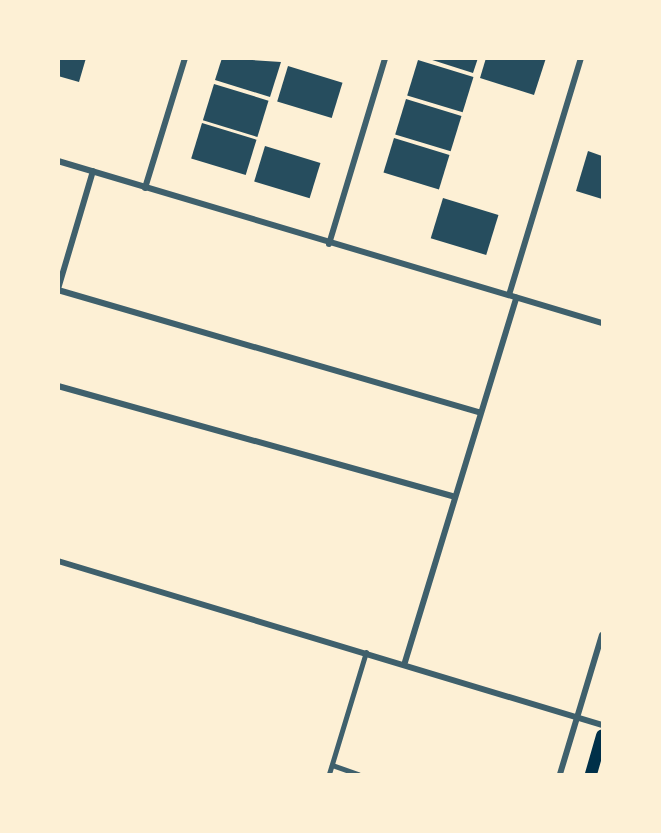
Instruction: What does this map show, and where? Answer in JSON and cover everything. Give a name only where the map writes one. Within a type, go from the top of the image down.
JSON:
[{"type":"main road","points":[[591,774],[603,736]]},
{"type":"street","points":[[146,188],[185,58]]},
{"type":"street","points":[[329,244],[385,58]]},
{"type":"street","points":[[405,662],[581,58]]},
{"type":"street","points":[[58,161],[329,244],[603,323]]},
{"type":"street","points":[[93,171],[58,290],[479,412]]},
{"type":"street","points":[[58,386],[453,496]]},
{"type":"street","points":[[58,561],[405,662],[603,724]]},
{"type":"street","points":[[560,774],[603,635]]},
{"type":"lane","points":[[329,774],[366,652]]},
{"type":"lane","points":[[332,765],[358,774]]},
{"type":"building","points":[[58,58],[86,58],[79,82],[58,76]]},
{"type":"building","points":[[222,58],[281,62],[270,97],[215,80]]},
{"type":"building","points":[[426,58],[478,58],[473,73]]},
{"type":"building","points":[[486,58],[546,58],[534,95],[480,78]]},
{"type":"building","points":[[418,60],[473,77],[463,112],[407,95]]},
{"type":"building","points":[[288,66],[343,83],[332,118],[277,101]]},
{"type":"building","points":[[214,84],[269,101],[257,137],[203,120]]},
{"type":"building","points":[[406,99],[461,116],[451,151],[395,134]]},
{"type":"building","points":[[202,123],[257,140],[246,175],[191,158]]},
{"type":"building","points":[[394,138],[449,155],[439,189],[383,172]]},
{"type":"building","points":[[265,146],[320,163],[310,198],[254,181]]},
{"type":"building","points":[[588,151],[602,156],[602,199],[576,191]]},
{"type":"building","points":[[443,198],[498,215],[486,255],[431,238]]}]
